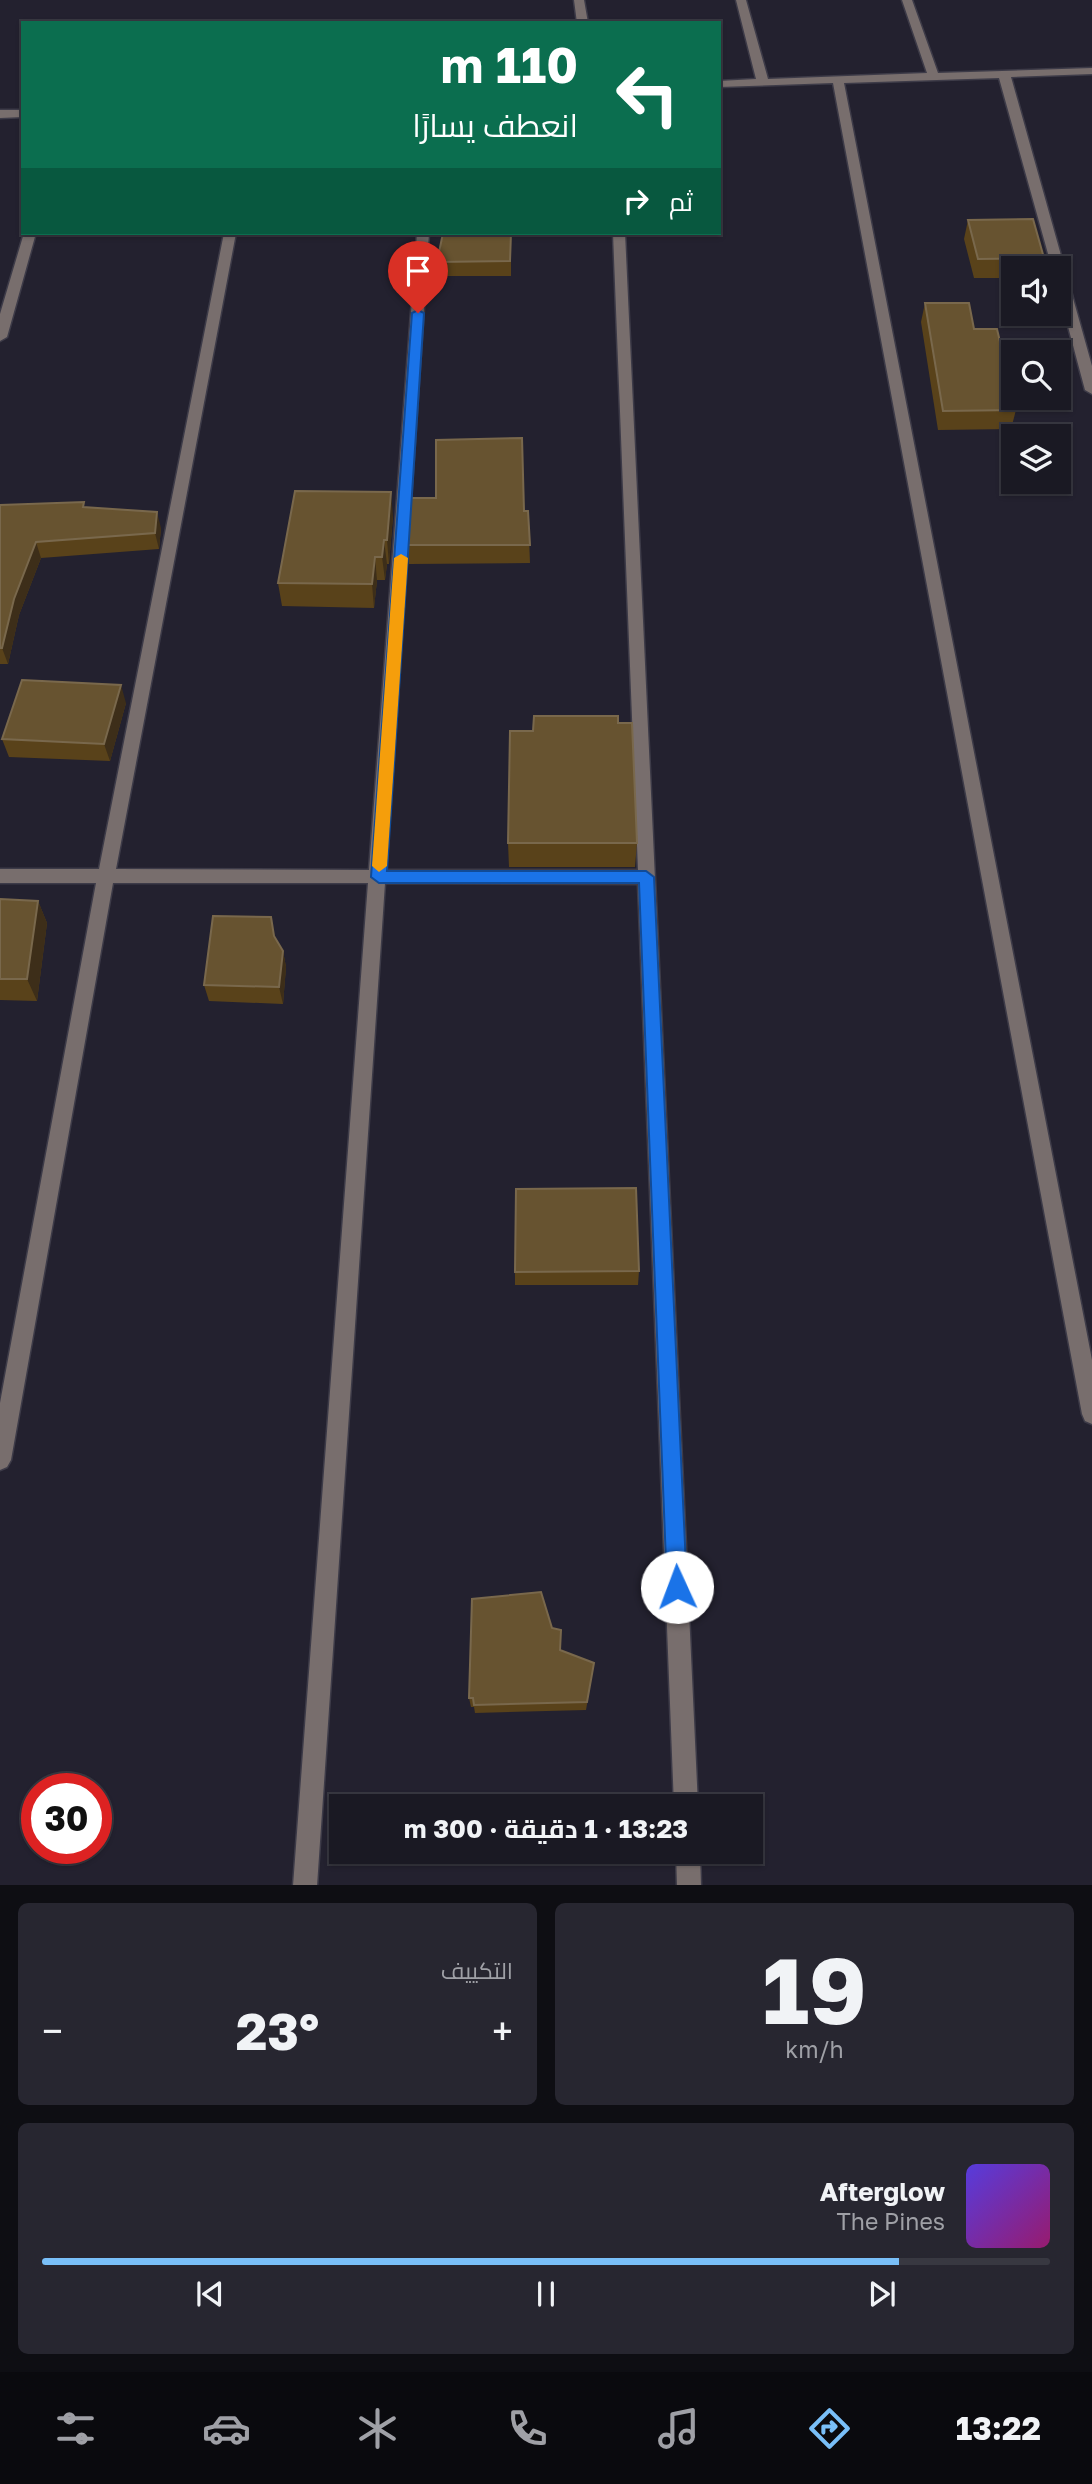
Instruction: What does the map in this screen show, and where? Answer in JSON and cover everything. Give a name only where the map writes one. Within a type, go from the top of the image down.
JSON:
[{"type":"street","points":[[579,0],[583,21]]},
{"type":"street","points":[[741,0],[763,83]]},
{"type":"street","points":[[907,0],[934,76]]},
{"type":"street","points":[[721,84],[1092,71]]},
{"type":"street","points":[[1004,74],[1054,256]]},
{"type":"street","points":[[838,80],[1092,1414]]},
{"type":"street","points":[[0,114],[21,113]]},
{"type":"street","points":[[0,337],[29,235]]},
{"type":"street","points":[[0,1460],[106,877],[230,235]]},
{"type":"street","points":[[305,1885],[423,235]]},
{"type":"street","points":[[619,235],[685,1794]]},
{"type":"street","points":[[1071,315],[1092,390]]},
{"type":"street","points":[[0,876],[646,877]]},
{"type":"street","points":[[688,1864],[689,1885]]},
{"type":"building","points":[[1033,219],[1043,256],[978,259],[968,220]]},
{"type":"building","points":[[443,235],[511,235],[510,261],[437,262]]},
{"type":"building","points":[[925,303],[969,303],[974,329],[997,329],[1001,346],[1001,410],[1016,410],[943,411]]},
{"type":"building","points":[[522,438],[524,511],[528,511],[530,545],[408,545],[411,498],[436,498],[436,440]]},
{"type":"building","points":[[295,491],[391,492],[387,540],[384,540],[382,557],[375,557],[372,584],[278,583]]},
{"type":"building","points":[[84,502],[83,507],[157,512],[155,533],[36,542],[14,599],[0,648],[0,505]]},
{"type":"building","points":[[22,680],[121,685],[104,744],[2,739]]},
{"type":"building","points":[[534,716],[618,716],[618,723],[632,723],[637,843],[508,843],[510,731],[533,731]]},
{"type":"building","points":[[0,899],[38,901],[27,979],[0,979]]},
{"type":"building","points":[[213,916],[271,917],[274,936],[283,951],[279,987],[204,985]]},
{"type":"building","points":[[636,1188],[639,1271],[515,1272],[516,1189]]},
{"type":"building","points":[[541,1592],[552,1628],[561,1630],[560,1650],[594,1663],[587,1702],[474,1705],[473,1698],[469,1698],[472,1599]]},
{"type":"slow traffic","points":[[379,866],[401,558]]},
{"type":"route","points":[[418,313],[379,877],[646,877],[677,1587]]}]
